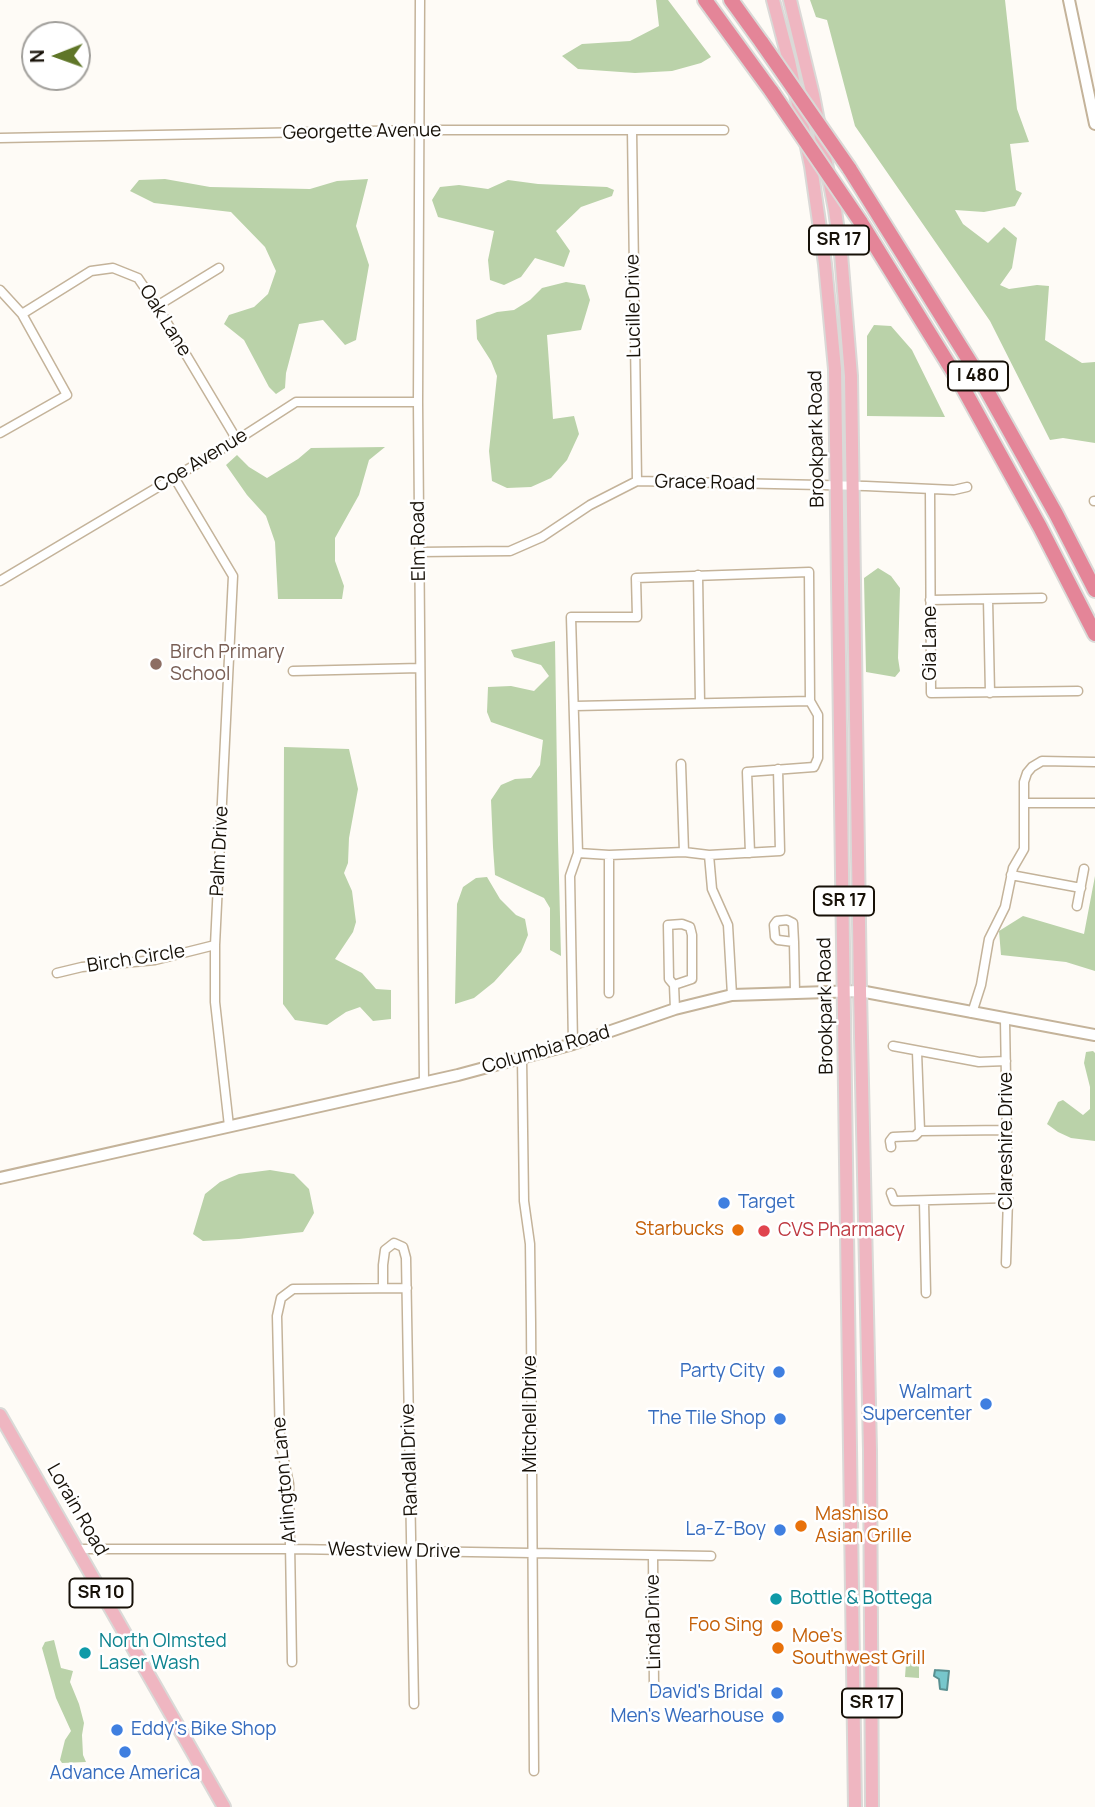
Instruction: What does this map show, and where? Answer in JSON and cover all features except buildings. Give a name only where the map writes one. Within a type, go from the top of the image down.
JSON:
[{"type":"highway","name":"I 480","points":[[705,0],[860,221],[961,386],[1040,527],[1095,634]]},
{"type":"highway","name":"I 480","points":[[731,0],[849,168],[977,373],[1095,590]]},
{"type":"main road","name":"Brookpark Road","points":[[773,0],[811,166],[825,264],[835,369],[855,1807]]},
{"type":"main road","name":"Brookpark Road","points":[[790,0],[813,95],[841,254],[851,376],[870,1450],[872,1807]]},
{"type":"main road","name":"Lorain Road","points":[[0,1415],[224,1807]]},
{"type":"street","name":"Elm Road","points":[[419,0],[418,402],[424,1083]]},
{"type":"street","points":[[1069,0],[1095,124]]},
{"type":"street","name":"Georgette Avenue","points":[[0,138],[418,130],[724,130]]},
{"type":"street","name":"Lucille Drive","points":[[632,130],[637,481]]},
{"type":"street","name":"Oak Lane","points":[[22,314],[92,271],[113,268],[138,278],[237,440]]},
{"type":"street","points":[[157,306],[219,268]]},
{"type":"street","points":[[0,290],[22,314],[67,395],[0,433]]},
{"type":"street","name":"Coe Avenue","points":[[0,581],[296,402],[418,402]]},
{"type":"street","name":"Palm Drive","points":[[174,477],[233,576],[215,946],[215,1002],[229,1126]]},
{"type":"street","name":"Grace Road","points":[[419,552],[510,551],[542,537],[590,505],[637,481],[854,485],[954,490],[967,486]]},
{"type":"street","name":"Gia Lane","points":[[930,489],[931,693],[1078,691]]},
{"type":"street","points":[[573,1044],[570,876],[578,853],[571,617],[638,617],[636,578],[809,572],[810,701],[818,715],[818,758],[814,767],[747,772],[750,853]]},
{"type":"street","points":[[698,575],[700,703]]},
{"type":"street","points":[[930,600],[1042,597]]},
{"type":"street","points":[[988,599],[990,692]]},
{"type":"street","points":[[293,671],[421,668]]},
{"type":"street","points":[[575,706],[810,701]]},
{"type":"street","points":[[972,1013],[981,985],[989,939],[1005,908],[1011,875],[1026,841],[1024,782],[1032,767],[1042,761],[1095,762]]},
{"type":"street","points":[[681,764],[684,852]]},
{"type":"street","points":[[578,853],[609,855],[684,852],[709,855],[780,851],[778,769]]},
{"type":"street","points":[[1025,803],[1095,803]]},
{"type":"street","points":[[609,855],[609,993]]},
{"type":"street","points":[[709,855],[712,889],[729,925],[732,995]]},
{"type":"street","points":[[1077,906],[1084,869]]},
{"type":"street","points":[[1011,875],[1081,888]]},
{"type":"street","points":[[674,985],[692,979],[692,935],[690,927],[682,924],[668,925],[669,979],[674,985],[675,1009]]},
{"type":"street","points":[[793,942],[795,992]]},
{"type":"street","name":"Birch Circle","points":[[57,974],[82,967],[155,960],[215,946]]},
{"type":"street","name":"Columbia Road","points":[[0,1178],[424,1083],[573,1044],[675,1009],[732,995],[860,991],[1095,1035]]},
{"type":"street","name":"Clareshire Drive","points":[[1005,1020],[1008,1198],[1006,1263]]},
{"type":"street","points":[[893,1046],[979,1062],[1006,1061]]},
{"type":"street","points":[[917,1052],[920,1131]]},
{"type":"street","name":"Mitchell Drive","points":[[522,1058],[524,1201],[530,1244],[534,1771]]},
{"type":"street","points":[[891,1147],[892,1137],[915,1136],[920,1131],[1007,1130]]},
{"type":"street","points":[[891,1193],[894,1201],[1008,1198]]},
{"type":"street","points":[[924,1201],[926,1293]]},
{"type":"street","name":"Randall Drive","points":[[383,1288],[386,1250],[394,1243],[402,1247],[406,1258],[414,1704]]},
{"type":"street","points":[[383,1288],[407,1288]]},
{"type":"street","name":"Arlington Lane","points":[[292,1662],[289,1484],[280,1441],[277,1316],[281,1298],[293,1289],[383,1288]]},
{"type":"street","name":"Westview Drive","points":[[78,1549],[291,1549],[711,1556]]},
{"type":"street","name":"Linda Drive","points":[[653,1556],[654,1688]]},
{"type":"green space","points":[[656,0],[668,0],[711,57],[701,63],[672,71],[635,73],[578,69],[562,56],[582,44],[630,41],[659,26]]},
{"type":"green space","points":[[810,0],[1005,0],[1017,109],[1029,142],[1010,144],[1016,190],[1022,193],[1015,206],[984,212],[955,210],[963,224],[988,243],[1004,227],[1017,238],[1012,268],[1000,285],[1009,289],[1049,286],[1045,340],[1082,363],[1095,362],[1095,443],[1063,438],[1050,440],[990,321],[855,126],[827,20],[816,17]]},
{"type":"green space","points":[[165,179],[210,187],[310,189],[337,181],[368,179],[356,226],[369,265],[356,340],[345,345],[323,320],[299,324],[286,373],[285,388],[276,394],[269,387],[244,340],[224,324],[229,315],[254,307],[268,294],[276,271],[265,247],[231,212],[154,203],[130,191],[139,180]]},
{"type":"green space","points":[[508,180],[607,187],[614,190],[612,196],[581,207],[556,231],[570,251],[564,267],[535,258],[521,277],[504,285],[490,280],[488,260],[494,231],[438,217],[432,200],[440,187],[459,185],[488,189]]},
{"type":"green space","points":[[566,282],[585,285],[590,300],[581,330],[547,335],[553,419],[574,416],[579,434],[567,460],[551,478],[531,487],[507,488],[492,481],[489,451],[497,376],[477,339],[476,320],[497,312],[514,310],[542,288]]},
{"type":"green space","points":[[874,325],[891,326],[912,350],[945,417],[867,416],[867,336]]},
{"type":"green space","points":[[385,447],[369,460],[359,495],[335,538],[335,561],[344,586],[342,599],[278,599],[275,542],[266,516],[226,465],[237,455],[249,467],[267,478],[311,448]]},
{"type":"green space","points":[[878,568],[891,576],[900,588],[900,671],[895,677],[866,672],[864,578]]},
{"type":"green space","points":[[555,641],[561,956],[550,950],[550,908],[544,898],[495,875],[491,800],[501,785],[515,779],[531,778],[540,765],[543,740],[491,722],[487,712],[488,687],[511,686],[534,691],[549,676],[541,665],[514,657],[511,650]]},
{"type":"green space","points":[[284,747],[349,749],[358,789],[349,838],[348,863],[344,873],[352,891],[356,922],[353,932],[335,959],[362,973],[376,989],[391,990],[391,1019],[373,1021],[360,1007],[346,1012],[327,1025],[295,1020],[283,1004]]},
{"type":"green space","points":[[1095,876],[1095,971],[1066,962],[1001,955],[999,931],[1023,916],[1084,934]]},
{"type":"green space","points":[[487,877],[500,899],[516,915],[525,919],[528,935],[521,952],[494,982],[474,998],[455,1004],[457,904],[463,887],[476,878]]},
{"type":"green space","points":[[1093,1051],[1095,1141],[1071,1138],[1047,1124],[1058,1102],[1063,1100],[1083,1115],[1090,1109],[1090,1087],[1084,1063],[1086,1052]]},
{"type":"green space","points":[[270,1170],[294,1174],[309,1189],[314,1213],[303,1232],[203,1241],[193,1234],[205,1194],[220,1182],[239,1174]]},
{"type":"green space","points":[[54,1640],[61,1668],[73,1671],[70,1682],[84,1723],[83,1755],[86,1762],[62,1763],[60,1760],[65,1740],[71,1731],[56,1698],[42,1648],[45,1642]]},
{"type":"green space","points":[[906,1663],[919,1664],[919,1678],[905,1677]]},
{"type":"water","points":[[935,1670],[949,1671],[947,1690],[940,1689],[939,1679],[934,1676]]},
{"type":"place","name":"Birch Primary School","points":[[156,664]]},
{"type":"place","name":"Target","points":[[724,1203]]},
{"type":"place","name":"Starbucks","points":[[738,1230]]},
{"type":"place","name":"CVS Pharmacy","points":[[764,1231]]},
{"type":"place","name":"Party City","points":[[779,1372]]},
{"type":"place","name":"Walmart Supercenter","points":[[986,1404]]},
{"type":"place","name":"The Tile Shop","points":[[780,1419]]},
{"type":"place","name":"Mashiso Asian Grille","points":[[801,1526]]},
{"type":"place","name":"La-Z-Boy","points":[[780,1530]]},
{"type":"place","name":"Bottle & Bottega","points":[[776,1599]]},
{"type":"place","name":"Foo Sing","points":[[777,1626]]},
{"type":"place","name":"Moe's Southwest Grill","points":[[778,1648]]},
{"type":"place","name":"North Olmsted Laser Wash","points":[[85,1653]]},
{"type":"place","name":"David's Bridal","points":[[777,1693]]},
{"type":"place","name":"Men's Wearhouse","points":[[778,1717]]},
{"type":"place","name":"Eddy's Bike Shop","points":[[117,1730]]},
{"type":"place","name":"Advance America","points":[[125,1752]]}]
